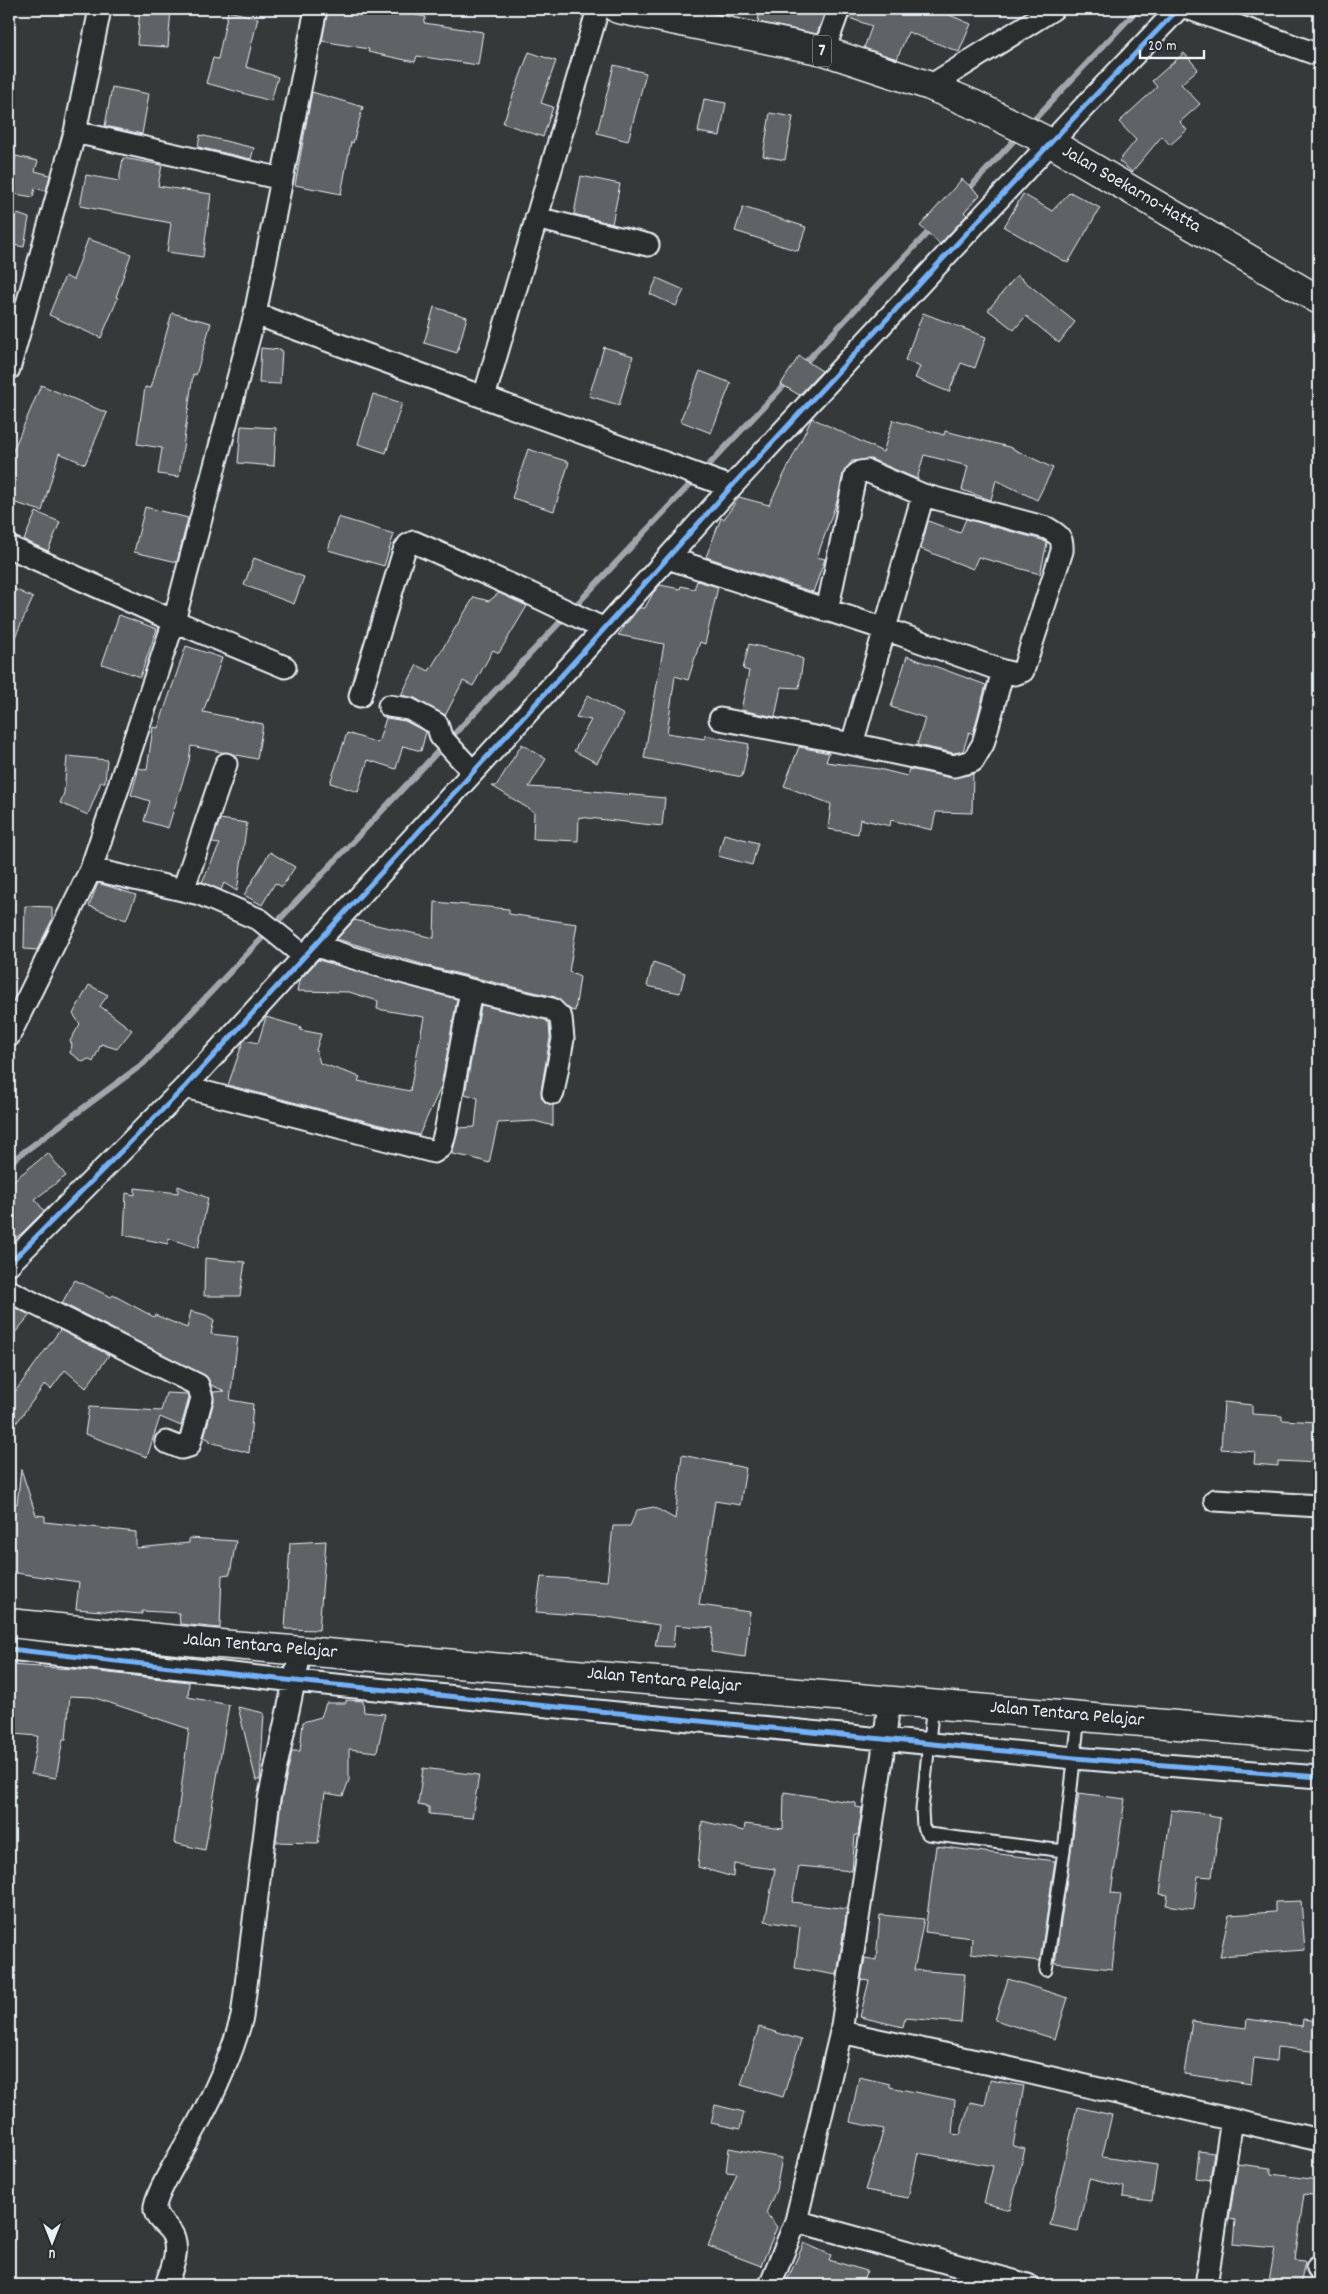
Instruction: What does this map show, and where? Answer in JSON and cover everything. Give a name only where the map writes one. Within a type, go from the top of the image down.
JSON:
[{"type":"main road","name":"Jalan Soekarno-Hatta","points":[[618,9],[824,51],[930,86],[975,105],[1034,134],[1319,300]]},
{"type":"main road","name":"Jalan Tentara Pelajar","points":[[9,1623],[301,1650],[1319,1737]]},
{"type":"street","points":[[9,369],[74,132],[100,9]]},
{"type":"street","points":[[9,1036],[91,869],[174,621],[256,314],[316,9]]},
{"type":"street","points":[[484,397],[598,9]]},
{"type":"street","points":[[824,51],[838,9]]},
{"type":"street","points":[[930,86],[1054,9]]},
{"type":"street","points":[[9,1264],[185,1087],[309,951],[466,765],[604,630],[731,487],[1034,134],[1178,9]]},
{"type":"street","points":[[1190,9],[1319,55]]},
{"type":"street","points":[[74,132],[282,179]]},
{"type":"street","points":[[536,218],[648,245]]},
{"type":"street","points":[[256,314],[731,487]]},
{"type":"street","points":[[668,558],[1015,674],[1023,671],[1062,550],[1062,540],[1060,536],[1047,528],[923,495],[867,471],[857,474],[827,611]]},
{"type":"street","points":[[852,744],[923,495]]},
{"type":"street","points":[[360,696],[404,551],[414,542],[529,593],[604,630]]},
{"type":"street","points":[[9,547],[174,621],[285,667]]},
{"type":"street","points":[[720,719],[954,766],[972,761],[983,744],[1003,671]]},
{"type":"street","points":[[389,706],[409,709],[437,724],[441,737],[466,765]]},
{"type":"street","points":[[183,890],[226,764]]},
{"type":"street","points":[[91,869],[200,894],[260,920],[281,937],[309,951],[344,955],[471,991],[552,1009],[561,1018],[563,1039],[553,1093]]},
{"type":"street","points":[[185,1087],[434,1152],[441,1147],[446,1133],[471,991]]},
{"type":"street","points":[[9,1291],[198,1384],[202,1398],[189,1446],[180,1448],[166,1442]]},
{"type":"street","points":[[1215,1500],[1319,1506]]},
{"type":"street","points":[[9,1649],[295,1681],[1074,1758],[1319,1777]]},
{"type":"street","points":[[166,2285],[176,2256],[176,2244],[174,2236],[159,2220],[155,2208],[160,2193],[202,2114],[235,2041],[242,2017],[270,1799],[301,1650]]},
{"type":"street","points":[[770,2285],[796,2220],[841,2032],[885,1739],[888,1700]]},
{"type":"street","points":[[841,2032],[990,2064],[1319,2140]]},
{"type":"street","points":[[1206,2285],[1232,2120]]},
{"type":"street","points":[[796,2220],[1028,2285]]},
{"type":"lane","points":[[933,1703],[922,1810],[923,1827],[928,1834],[935,1837],[1064,1851]]},
{"type":"lane","points":[[1046,1970],[1064,1851],[1079,1716]]},
{"type":"building","points":[[140,9],[171,9],[168,47],[137,45]]},
{"type":"building","points":[[328,9],[345,9],[377,14],[378,9],[387,9],[426,17],[424,23],[483,32],[478,65],[417,56],[415,62],[368,52],[369,49],[322,41]]},
{"type":"building","points":[[760,9],[826,9],[817,34],[758,22]]},
{"type":"building","points":[[851,9],[935,9],[971,24],[959,52],[908,32],[897,59],[864,48],[872,26],[849,18]]},
{"type":"building","points":[[228,11],[258,18],[246,67],[278,77],[271,101],[206,83],[213,58],[218,59]]},
{"type":"building","points":[[529,52],[556,61],[541,103],[553,107],[543,137],[503,123]]},
{"type":"building","points":[[1184,53],[1198,69],[1181,84],[1200,104],[1180,122],[1187,130],[1170,145],[1162,136],[1132,172],[1119,161],[1136,140],[1119,122],[1157,87],[1152,81]]},
{"type":"building","points":[[614,65],[646,73],[628,141],[597,133]]},
{"type":"building","points":[[112,87],[149,94],[142,134],[105,126]]},
{"type":"building","points":[[312,92],[363,107],[353,143],[351,142],[341,194],[295,185]]},
{"type":"building","points":[[704,99],[726,103],[720,136],[698,132]]},
{"type":"building","points":[[770,113],[793,117],[785,160],[763,156]]},
{"type":"building","points":[[200,135],[254,148],[251,159],[198,147]]},
{"type":"building","points":[[16,156],[38,161],[35,171],[50,175],[46,191],[35,188],[33,197],[9,193],[9,182]]},
{"type":"building","points":[[123,158],[162,165],[158,186],[211,194],[203,257],[167,252],[171,223],[80,206],[86,175],[119,181]]},
{"type":"building","points":[[581,176],[620,184],[612,224],[574,214]]},
{"type":"building","points":[[962,179],[980,195],[964,212],[967,215],[940,244],[920,226]]},
{"type":"building","points":[[1070,192],[1100,208],[1068,263],[1004,227],[1023,194],[1052,211]]},
{"type":"building","points":[[743,207],[806,227],[798,251],[735,231]]},
{"type":"building","points":[[9,211],[29,218],[24,247],[9,244]]},
{"type":"building","points":[[88,239],[131,254],[116,297],[118,298],[101,338],[49,315],[65,276],[73,280]]},
{"type":"building","points":[[1017,275],[1075,322],[1059,343],[1026,316],[1014,330],[988,310]]},
{"type":"building","points":[[657,278],[684,290],[676,306],[650,294]]},
{"type":"building","points":[[434,307],[467,317],[457,353],[424,343]]},
{"type":"building","points":[[172,313],[211,323],[196,375],[193,374],[179,477],[158,474],[162,448],[137,444],[145,387],[151,388]]},
{"type":"building","points":[[923,313],[986,337],[975,368],[961,363],[949,392],[915,378],[920,367],[905,360]]},
{"type":"building","points":[[604,347],[633,356],[619,405],[589,396]]},
{"type":"building","points":[[261,348],[282,350],[280,384],[259,383]]},
{"type":"building","points":[[799,356],[822,371],[799,395],[781,384]]},
{"type":"building","points":[[700,371],[731,383],[711,433],[680,421]]},
{"type":"building","points":[[41,385],[107,413],[85,464],[59,453],[42,511],[9,501],[9,460]]},
{"type":"building","points":[[373,394],[402,403],[386,453],[358,444]]},
{"type":"building","points":[[812,418],[883,452],[893,420],[944,435],[945,431],[1009,447],[1053,468],[1037,500],[996,480],[991,500],[962,490],[968,466],[924,455],[917,479],[871,459],[852,461],[843,473],[838,498],[817,557],[825,559],[813,592],[706,557],[721,518],[724,519],[739,497],[769,505]]},
{"type":"building","points":[[241,426],[276,428],[274,466],[238,463]]},
{"type":"building","points":[[528,449],[569,462],[554,511],[512,498]]},
{"type":"building","points":[[145,507],[188,518],[177,562],[134,552]]},
{"type":"building","points":[[36,512],[60,522],[48,551],[24,540]]},
{"type":"building","points":[[338,517],[394,534],[384,566],[328,550]]},
{"type":"building","points":[[966,519],[1047,543],[1040,574],[978,557],[973,569],[921,549],[928,521],[960,533]]},
{"type":"building","points":[[254,558],[304,577],[294,604],[244,585]]},
{"type":"building","points":[[697,581],[718,587],[705,644],[700,642],[688,680],[675,676],[667,733],[705,739],[705,735],[749,744],[742,777],[644,758],[664,644],[618,635],[639,608],[645,608],[660,585],[680,589],[681,586],[694,589]]},
{"type":"building","points":[[9,586],[33,598],[9,650]]},
{"type":"building","points":[[499,593],[527,606],[499,653],[493,650],[473,686],[463,681],[445,716],[415,698],[401,695],[417,665],[429,671],[474,597],[489,601]]},
{"type":"building","points":[[119,615],[157,629],[140,677],[102,664]]},
{"type":"building","points":[[749,644],[788,653],[803,659],[799,688],[781,687],[775,717],[741,710],[749,671],[743,669]]},
{"type":"building","points":[[186,646],[222,658],[203,712],[263,724],[257,759],[191,746],[189,761],[168,828],[144,821],[150,801],[131,795],[139,768],[147,770],[153,727],[158,728]]},
{"type":"building","points":[[907,656],[986,685],[973,734],[969,732],[963,751],[954,753],[917,745],[925,718],[891,707]]},
{"type":"building","points":[[588,695],[624,715],[597,763],[574,751],[591,720],[576,717]]},
{"type":"building","points":[[386,718],[405,721],[426,732],[421,751],[403,746],[396,769],[368,760],[358,792],[330,783],[347,733],[378,743]]},
{"type":"building","points":[[522,744],[546,759],[529,787],[665,798],[662,826],[579,817],[578,841],[533,839],[534,812],[492,786],[496,786]]},
{"type":"building","points":[[799,747],[829,753],[826,762],[879,769],[907,776],[909,769],[952,778],[973,774],[972,813],[936,812],[932,830],[891,820],[890,826],[860,819],[858,834],[828,829],[831,804],[784,786]]},
{"type":"building","points":[[67,756],[107,760],[105,782],[101,782],[88,815],[60,803],[64,793]]},
{"type":"building","points":[[220,819],[247,823],[237,891],[224,883],[221,890],[202,882],[220,844],[212,843]]},
{"type":"building","points":[[724,834],[758,843],[752,865],[718,856]]},
{"type":"building","points":[[270,852],[295,867],[282,887],[275,883],[262,905],[244,895]]},
{"type":"building","points":[[98,883],[136,895],[126,920],[89,906]]},
{"type":"building","points":[[435,902],[509,909],[509,914],[577,924],[569,972],[580,977],[575,1011],[555,997],[435,968],[337,939],[354,920],[434,938]]},
{"type":"building","points":[[25,906],[52,907],[52,920],[37,950],[24,949]]},
{"type":"building","points":[[318,960],[457,999],[441,1087],[419,1135],[228,1085],[243,1042],[245,1040],[258,1043],[266,1017],[301,1027],[300,1030],[321,1034],[316,1050],[320,1063],[360,1077],[358,1081],[410,1091],[424,1017],[377,1009],[378,1001],[349,992],[297,991],[299,981]]},
{"type":"building","points":[[653,962],[685,973],[680,993],[647,986]]},
{"type":"building","points":[[89,985],[108,995],[100,1006],[132,1030],[117,1049],[101,1044],[93,1062],[88,1059],[83,1062],[70,1053],[72,1045],[70,1041],[80,1024],[73,1014]]},
{"type":"building","points":[[481,1005],[546,1020],[549,1024],[550,1038],[541,1091],[545,1102],[553,1105],[553,1126],[535,1121],[498,1123],[489,1163],[452,1154],[459,1128],[475,1127],[478,1098],[465,1094]]},
{"type":"building","points":[[48,1153],[66,1176],[35,1199],[44,1211],[9,1243],[9,1184]]},
{"type":"building","points":[[178,1186],[208,1198],[198,1248],[168,1238],[168,1244],[124,1235],[126,1193],[135,1195],[135,1188],[178,1193]]},
{"type":"building","points":[[205,1258],[245,1262],[240,1296],[204,1296]]},
{"type":"building","points":[[75,1280],[111,1297],[113,1295],[154,1317],[155,1315],[187,1328],[191,1311],[206,1315],[214,1320],[211,1334],[238,1337],[230,1400],[253,1404],[249,1453],[210,1442],[210,1440],[204,1437],[214,1401],[213,1392],[225,1391],[211,1385],[207,1377],[62,1303]]},
{"type":"building","points":[[9,1305],[30,1315],[9,1340]]},
{"type":"building","points":[[60,1330],[109,1355],[86,1388],[65,1370],[51,1389],[45,1384],[9,1433],[9,1400]]},
{"type":"building","points":[[166,1393],[188,1394],[189,1398],[181,1426],[160,1417],[147,1457],[85,1434],[89,1407],[161,1411]]},
{"type":"building","points":[[1224,1402],[1252,1405],[1252,1414],[1282,1416],[1282,1420],[1319,1422],[1319,1463],[1278,1461],[1278,1466],[1254,1464],[1255,1452],[1221,1449]]},
{"type":"building","points":[[682,1455],[746,1468],[740,1505],[715,1501],[699,1605],[750,1612],[745,1657],[711,1652],[713,1628],[675,1625],[673,1647],[655,1646],[659,1625],[607,1617],[536,1612],[541,1577],[607,1581],[613,1526],[630,1526],[637,1510],[654,1507],[675,1519]]},
{"type":"building","points":[[21,1469],[36,1515],[45,1516],[45,1522],[136,1532],[136,1548],[189,1543],[189,1538],[236,1541],[230,1574],[222,1575],[220,1628],[180,1624],[179,1613],[142,1611],[142,1614],[76,1609],[79,1582],[9,1572],[9,1503],[17,1504]]},
{"type":"building","points":[[326,1541],[319,1630],[285,1629],[290,1543]]},
{"type":"building","points":[[9,1665],[73,1669],[189,1682],[188,1697],[229,1705],[205,1850],[174,1843],[189,1729],[92,1697],[70,1696],[66,1739],[63,1739],[56,1778],[31,1774],[38,1736],[14,1734],[13,1723],[9,1723]]},
{"type":"building","points":[[346,1700],[363,1701],[364,1712],[385,1714],[377,1752],[349,1749],[349,1780],[343,1796],[325,1793],[318,1843],[276,1842],[281,1801],[292,1751],[300,1751],[303,1722],[321,1717],[326,1703],[346,1703]]},
{"type":"building","points":[[238,1707],[264,1713],[260,1780],[256,1780]]},
{"type":"building","points":[[423,1768],[479,1775],[472,1818],[429,1814],[429,1807],[418,1805]]},
{"type":"building","points":[[784,1792],[856,1803],[856,1807],[862,1808],[858,1835],[855,1835],[852,1871],[799,1866],[792,1902],[847,1909],[837,1975],[795,1968],[800,1927],[765,1921],[775,1869],[734,1864],[733,1877],[698,1867],[702,1821],[744,1831],[745,1824],[783,1829]]},
{"type":"building","points":[[1079,1793],[1125,1799],[1111,1893],[1121,1894],[1112,1969],[1055,1963]]},
{"type":"building","points":[[1171,1810],[1210,1814],[1209,1816],[1220,1818],[1212,1877],[1198,1876],[1194,1909],[1166,1905],[1168,1895],[1160,1894]]},
{"type":"building","points":[[936,1846],[1055,1861],[1040,1961],[971,1953],[972,1938],[925,1932]]},
{"type":"building","points":[[1301,1901],[1305,1950],[1220,1956],[1229,1915],[1275,1912],[1275,1902]]},
{"type":"building","points":[[880,1915],[924,1919],[914,1970],[965,1974],[961,2023],[905,2018],[903,2027],[860,2017],[869,1981],[861,1980],[865,1958],[876,1960]]},
{"type":"building","points":[[1008,1979],[1068,1998],[1055,2039],[995,2020]]},
{"type":"building","points":[[1247,2019],[1302,2026],[1303,2019],[1319,2021],[1319,2052],[1277,2047],[1276,2061],[1254,2058],[1251,2084],[1184,2074],[1192,2021],[1246,2028]]},
{"type":"building","points":[[759,2027],[801,2040],[783,2097],[741,2085]]},
{"type":"building","points":[[859,2077],[890,2084],[890,2087],[955,2100],[952,2134],[960,2135],[970,2102],[985,2105],[990,2080],[1024,2086],[1013,2146],[1025,2149],[1010,2210],[984,2203],[993,2166],[918,2153],[908,2198],[865,2190],[884,2129],[850,2122]]},
{"type":"building","points":[[715,2105],[744,2112],[740,2129],[711,2123]]},
{"type":"building","points":[[1077,2107],[1112,2115],[1102,2157],[1157,2165],[1152,2201],[1123,2197],[1124,2187],[1089,2179],[1078,2231],[1050,2225]]},
{"type":"building","points":[[729,2148],[782,2158],[776,2190],[766,2213],[777,2227],[761,2266],[708,2246],[737,2173],[726,2172]]},
{"type":"building","points":[[1199,2151],[1214,2153],[1210,2180],[1196,2178]]},
{"type":"building","points":[[1238,2164],[1271,2168],[1271,2174],[1319,2180],[1319,2196],[1304,2194],[1295,2260],[1305,2261],[1300,2285],[1269,2281],[1275,2248],[1233,2244],[1235,2220],[1229,2219]]},
{"type":"building","points":[[804,2243],[831,2255],[829,2260],[867,2271],[861,2285],[785,2285]]},
{"type":"waterway","points":[[1030,124],[1138,9]]},
{"type":"waterway","points":[[966,192],[1019,135]]},
{"type":"waterway","points":[[802,366],[932,228]]},
{"type":"waterway","points":[[702,472],[788,381]]},
{"type":"waterway","points":[[9,1163],[144,1063],[695,479]]},
{"type":"cycle path","points":[[9,1264],[185,1087],[604,629],[731,487],[1083,108],[1178,9]]},
{"type":"cycle path","points":[[9,1649],[295,1681],[1074,1758],[1319,1777]]}]
